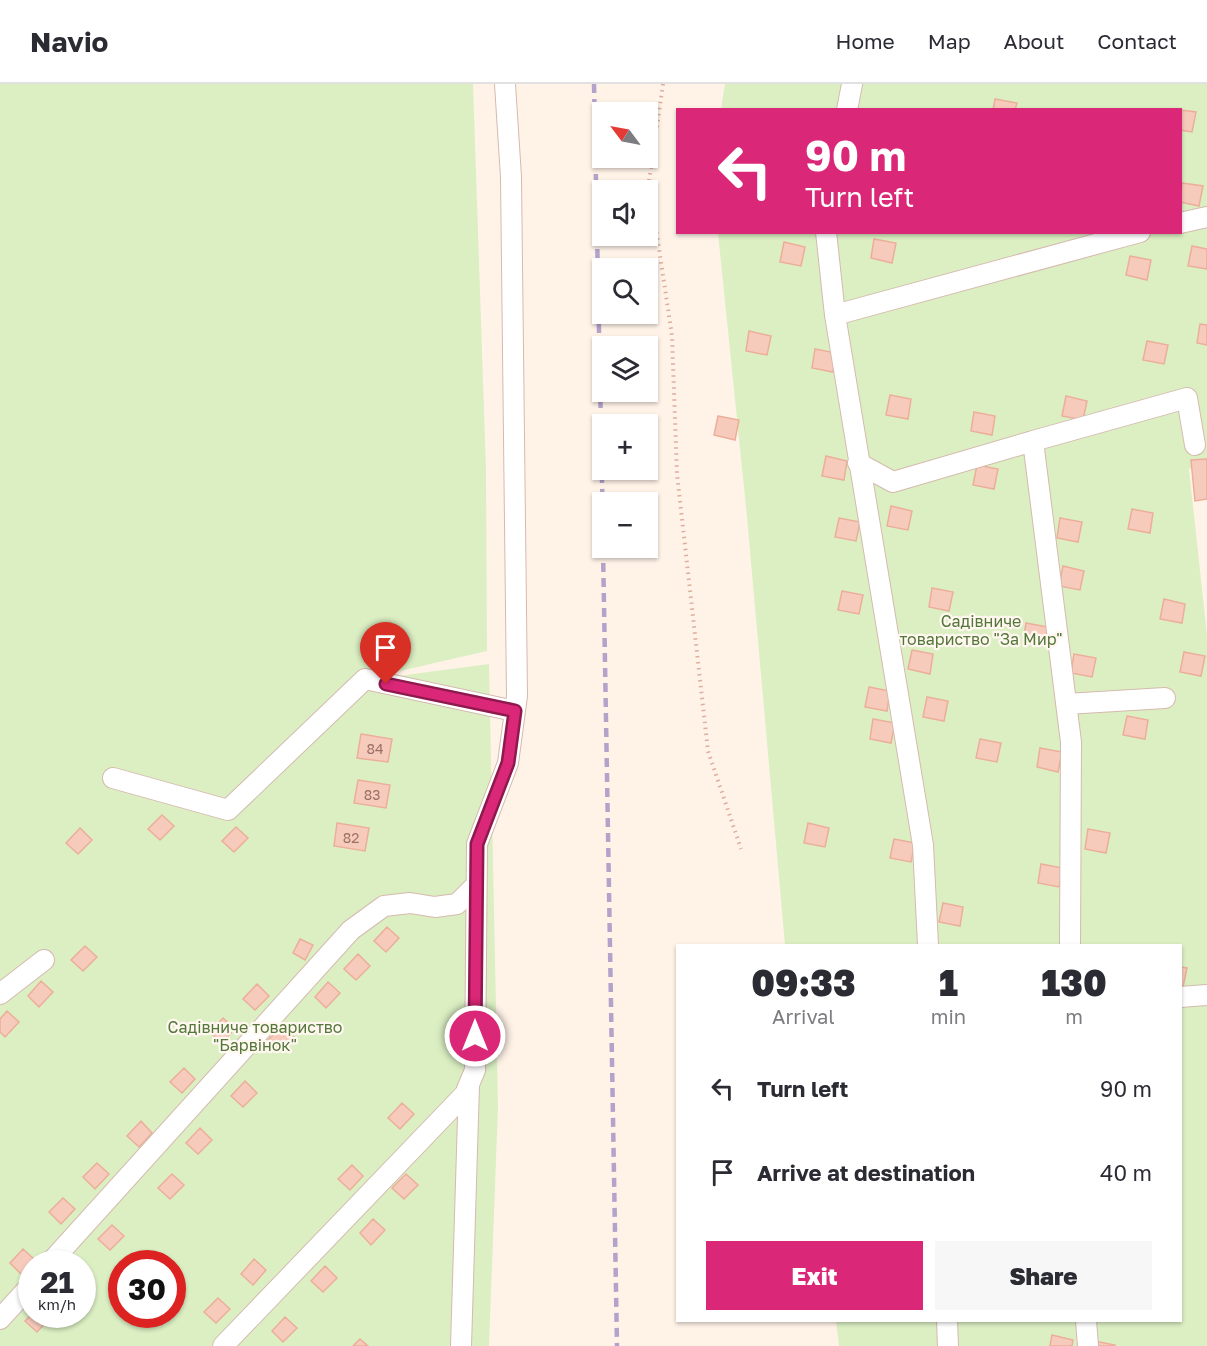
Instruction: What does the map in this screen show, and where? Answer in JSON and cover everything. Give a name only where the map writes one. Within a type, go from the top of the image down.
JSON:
[{"type":"street","points":[[223,1346],[465,1094],[475,1070],[477,844],[508,763],[517,696],[511,177],[505,84]]},
{"type":"street","points":[[847,108],[852,84]]},
{"type":"street","points":[[1182,223],[1207,217]]},
{"type":"street","points":[[826,234],[835,315],[858,463],[923,845],[928,944]]},
{"type":"street","points":[[835,315],[1133,234]]},
{"type":"street","points":[[858,463],[893,482],[1187,398],[1195,446]]},
{"type":"street","points":[[1033,441],[1071,742],[1070,944]]},
{"type":"street","points":[[113,778],[228,810],[364,680],[515,711]]},
{"type":"street","points":[[1066,704],[1165,698]]},
{"type":"street","points":[[62,1250],[351,930],[384,906],[410,903],[435,907],[457,904],[476,885]]},
{"type":"street","points":[[0,994],[44,960]]},
{"type":"street","points":[[1182,997],[1207,995]]},
{"type":"street","points":[[460,1346],[469,1085]]},
{"type":"street","points":[[0,1319],[18,1299]]},
{"type":"street","points":[[946,1322],[948,1346]]},
{"type":"street","points":[[1086,1322],[1088,1346]]},
{"type":"path","points":[[663,84],[649,181],[672,336],[677,474],[708,751],[741,849]]},
{"type":"green space","name":"Садівниче товариство \"Барвінок\"","points":[[0,84],[473,84],[486,469],[487,651],[352,682],[489,664],[498,1107],[489,1346],[0,1346]]},
{"type":"green space","name":"Садівниче товариство \"За Мир\"","points":[[725,84],[1207,84],[1207,464],[1189,469],[1207,635],[1207,1346],[839,1346],[836,1322],[1182,1322],[1182,944],[785,944],[747,517],[718,234],[1182,234],[1182,108],[721,108]]},
{"type":"building","points":[[995,99],[1017,103],[1016,108],[993,108]]},
{"type":"building","points":[[1182,110],[1196,112],[1192,132],[1182,130]]},
{"type":"building","points":[[1182,183],[1203,186],[1199,206],[1182,202]]},
{"type":"building","points":[[874,239],[896,243],[892,263],[871,258]]},
{"type":"building","points":[[784,242],[805,247],[801,266],[780,262]]},
{"type":"building","points":[[1192,246],[1207,249],[1207,269],[1188,266]]},
{"type":"building","points":[[1130,256],[1151,260],[1147,280],[1126,275]]},
{"type":"building","points":[[1200,324],[1207,325],[1207,345],[1197,343]]},
{"type":"building","points":[[749,331],[771,336],[767,355],[746,351]]},
{"type":"building","points":[[1147,341],[1168,345],[1164,364],[1143,360]]},
{"type":"building","points":[[815,349],[836,353],[833,372],[812,368]]},
{"type":"building","points":[[890,395],[911,399],[908,419],[886,415]]},
{"type":"building","points":[[1066,396],[1087,401],[1083,420],[1062,416]]},
{"type":"building","points":[[974,412],[995,416],[992,435],[971,431]]},
{"type":"building","points":[[718,416],[739,420],[735,440],[714,435]]},
{"type":"building","points":[[826,456],[847,461],[844,480],[822,476]]},
{"type":"building","points":[[1207,459],[1207,499],[1195,501],[1191,460]]},
{"type":"building","points":[[977,465],[998,469],[994,489],[973,485]]},
{"type":"building","points":[[891,506],[912,511],[908,530],[887,526]]},
{"type":"building","points":[[1132,509],[1153,513],[1150,533],[1128,529]]},
{"type":"building","points":[[839,518],[860,522],[856,541],[835,537]]},
{"type":"building","points":[[1060,518],[1082,522],[1078,542],[1057,538]]},
{"type":"building","points":[[1063,566],[1084,571],[1080,590],[1059,586]]},
{"type":"building","points":[[932,588],[953,592],[949,611],[929,607]]},
{"type":"building","points":[[842,591],[863,595],[859,614],[838,610]]},
{"type":"building","points":[[1164,599],[1185,604],[1182,623],[1160,619]]},
{"type":"building","points":[[1026,623],[1048,627],[1043,646],[1023,642]]},
{"type":"building","points":[[912,650],[933,654],[930,674],[908,669]]},
{"type":"building","points":[[1184,652],[1205,656],[1201,676],[1180,672]]},
{"type":"building","points":[[1074,654],[1096,658],[1092,677],[1071,673]]},
{"type":"building","points":[[869,687],[890,691],[887,711],[865,707]]},
{"type":"building","points":[[927,697],[948,701],[944,721],[923,717]]},
{"type":"building","points":[[1127,716],[1148,720],[1145,739],[1123,735]]},
{"type":"building","points":[[873,719],[895,723],[891,743],[870,739]]},
{"type":"building","points":[[361,734],[392,739],[388,762],[357,758]]},
{"type":"building","points":[[980,739],[1001,743],[997,762],[976,758]]},
{"type":"building","points":[[1040,748],[1062,752],[1058,772],[1037,767]]},
{"type":"building","points":[[358,780],[390,785],[386,808],[354,803]]},
{"type":"building","points":[[162,815],[174,826],[160,840],[148,829]]},
{"type":"building","points":[[337,823],[369,828],[365,851],[334,846]]},
{"type":"building","points":[[808,823],[829,828],[825,847],[804,843]]},
{"type":"building","points":[[236,827],[248,838],[234,852],[222,841]]},
{"type":"building","points":[[80,828],[92,840],[78,854],[66,843]]},
{"type":"building","points":[[1088,829],[1110,833],[1106,853],[1085,849]]},
{"type":"building","points":[[894,839],[915,843],[911,862],[890,858]]},
{"type":"building","points":[[1041,864],[1063,868],[1059,887],[1038,883]]},
{"type":"building","points":[[943,903],[963,907],[960,926],[939,922]]},
{"type":"building","points":[[387,927],[399,938],[386,952],[374,941]]},
{"type":"building","points":[[300,939],[313,945],[305,960],[293,953]]},
{"type":"building","points":[[85,946],[97,957],[83,971],[71,960]]},
{"type":"building","points":[[358,954],[370,966],[356,980],[344,969]]},
{"type":"building","points":[[1182,967],[1187,968],[1182,987]]},
{"type":"building","points":[[41,981],[53,992],[39,1007],[28,996]]},
{"type":"building","points":[[328,982],[340,993],[326,1008],[315,997]]},
{"type":"building","points":[[257,984],[269,996],[255,1010],[243,999]]},
{"type":"building","points":[[7,1011],[19,1022],[5,1037],[0,1032],[0,1019]]},
{"type":"building","points":[[223,1018],[235,1029],[221,1043],[210,1032]]},
{"type":"building","points":[[282,1026],[294,1037],[280,1051],[268,1040]]},
{"type":"building","points":[[184,1068],[195,1079],[182,1093],[170,1082]]},
{"type":"building","points":[[245,1081],[257,1093],[243,1107],[231,1096]]},
{"type":"building","points":[[402,1103],[414,1114],[400,1129],[388,1118]]},
{"type":"building","points":[[141,1121],[152,1133],[139,1147],[127,1136]]},
{"type":"building","points":[[200,1128],[212,1140],[198,1154],[186,1143]]},
{"type":"building","points":[[97,1163],[109,1174],[95,1189],[83,1177]]},
{"type":"building","points":[[352,1165],[363,1176],[350,1190],[338,1179]]},
{"type":"building","points":[[172,1174],[184,1185],[170,1199],[158,1188]]},
{"type":"building","points":[[406,1174],[418,1185],[404,1199],[392,1188]]},
{"type":"building","points":[[63,1198],[75,1209],[61,1224],[49,1212]]},
{"type":"building","points":[[373,1219],[385,1230],[371,1245],[360,1233]]},
{"type":"building","points":[[112,1225],[124,1236],[110,1250],[98,1239]]},
{"type":"building","points":[[18,1254],[18,1271],[10,1263]]},
{"type":"building","points":[[254,1259],[266,1270],[253,1285],[241,1274]]},
{"type":"building","points":[[325,1266],[337,1278],[323,1292],[311,1281]]},
{"type":"building","points":[[218,1298],[230,1309],[216,1323],[204,1312]]},
{"type":"building","points":[[285,1317],[297,1328],[283,1342],[272,1331]]},
{"type":"building","points":[[1052,1335],[1073,1340],[1072,1346],[1050,1346]]},
{"type":"building","points":[[360,1339],[368,1346],[353,1346]]},
{"type":"building","points":[[1094,1341],[1115,1345],[1115,1346],[1093,1346]]},
{"type":"railway","points":[[594,84],[602,492]]},
{"type":"railway","points":[[603,558],[617,1346]]},
{"type":"route","points":[[386,684],[515,711],[508,763],[477,844],[475,1036]]}]
